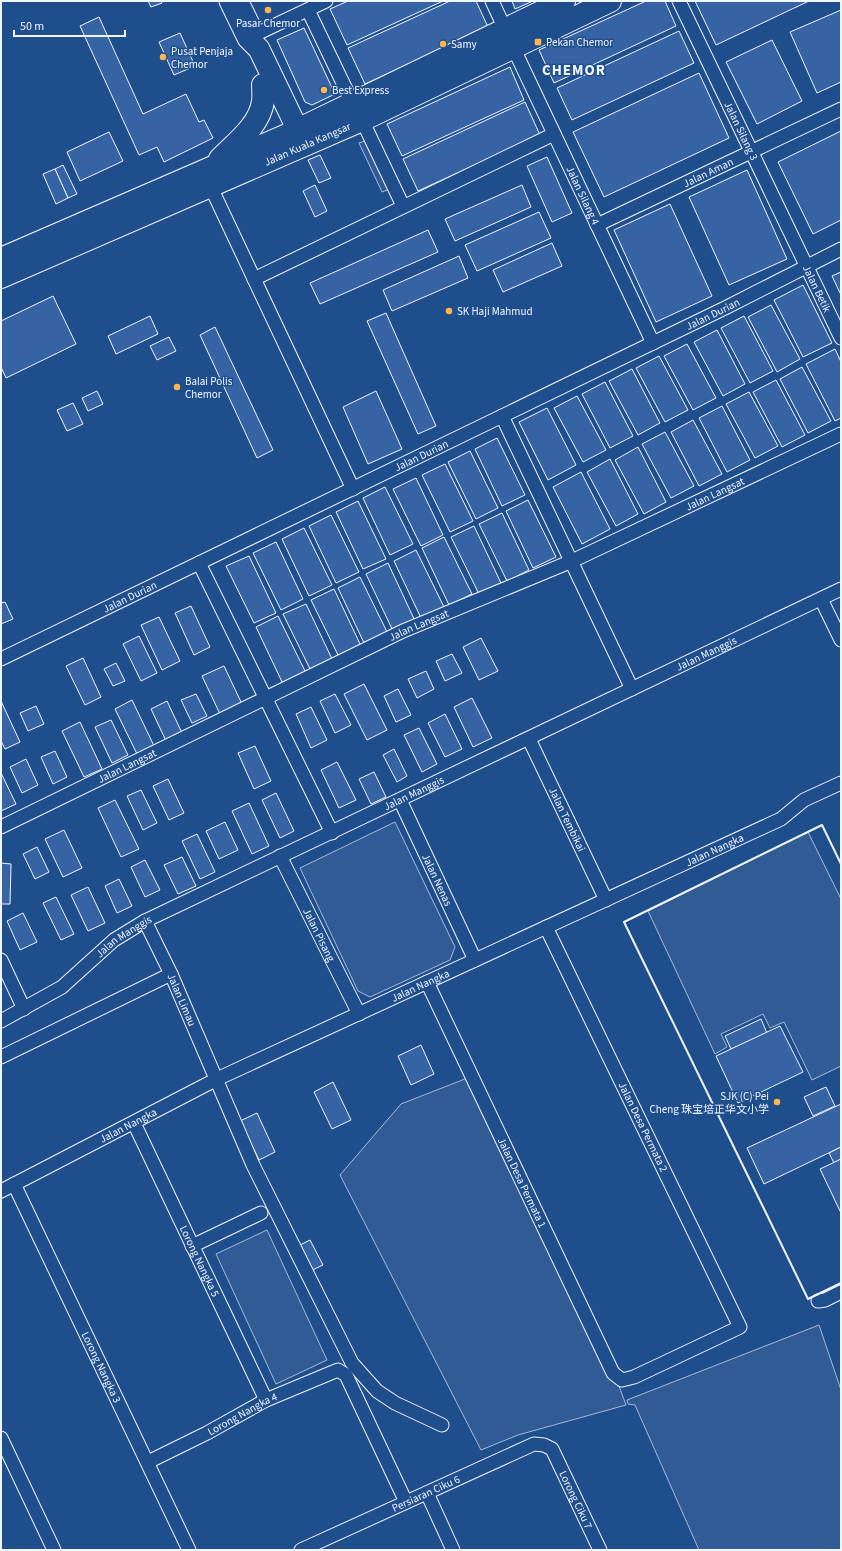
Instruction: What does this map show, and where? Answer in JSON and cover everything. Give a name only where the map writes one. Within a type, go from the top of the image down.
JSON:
[{"type":"highway","name":"Jalan Kuala Kangsar","points":[[509,38],[564,1]]},
{"type":"highway","name":"Jalan Kuala Kangsar","points":[[1,259],[296,140],[509,38],[610,1]]},
{"type":"highway","points":[[209,175],[247,132],[263,101],[263,85]]},
{"type":"highway","name":"Jalan Kuala Kangsar","points":[[1,277],[209,175]]},
{"type":"main road","points":[[230,1],[253,36],[296,140]]},
{"type":"main road","points":[[253,36],[249,55],[263,85],[296,140]]},
{"type":"street","points":[[242,1],[253,36],[326,1]]},
{"type":"street","name":"Jalan Silang 4","points":[[492,1],[653,343]]},
{"type":"street","name":"Jalan Silang 3","points":[[679,1],[805,264]]},
{"type":"street","points":[[308,10],[403,206]]},
{"type":"street","name":"Jalan Aman","points":[[597,225],[841,109]]},
{"type":"street","points":[[254,279],[554,134]]},
{"type":"street","points":[[209,175],[254,279],[353,489]]},
{"type":"street","name":"Jalan Durian","points":[[1,659],[653,343],[805,264],[841,249]]},
{"type":"street","name":"Jalan Betik","points":[[805,264],[841,338]]},
{"type":"street","points":[[502,416],[632,689]]},
{"type":"street","name":"Jalan Langsat","points":[[1,827],[404,631],[572,561],[841,434]]},
{"type":"street","points":[[199,563],[332,833]]},
{"type":"street","name":"Jalan Manggis","points":[[1,1021],[62,987],[114,940],[145,921],[841,589]]},
{"type":"street","points":[[821,599],[841,640]]},
{"type":"street","name":"Jalan Tembikai","points":[[529,739],[606,900]]},
{"type":"street","name":"Jalan Nangka","points":[[1,1191],[217,1078],[781,819],[804,800],[841,783]]},
{"type":"street","name":"Jalan Nenas","points":[[400,800],[475,960]]},
{"type":"street","name":"Jalan Pisang","points":[[280,856],[359,1014]]},
{"type":"street","name":"Jalan Limau","points":[[145,921],[171,974],[217,1078],[253,1165],[352,1363],[377,1391],[395,1403],[442,1425]]},
{"type":"street","name":"Jalan Desa Permata 2","points":[[546,927],[740,1327],[634,1377],[622,1380]]},
{"type":"street","points":[[1,960],[24,1009]]},
{"type":"street","points":[[1,1057],[171,974]]},
{"type":"street","name":"Jalan Desa Permata 1","points":[[427,982],[613,1373],[622,1380]]},
{"type":"street","name":"Lorong Nangka 5","points":[[134,1122],[266,1400]]},
{"type":"street","name":"Lorong Nangka 3","points":[[14,1184],[189,1550]]},
{"type":"street","points":[[192,1246],[261,1213]]},
{"type":"street","points":[[818,1301],[825,1300],[841,1292]]},
{"type":"street","name":"Lorong Nangka 4","points":[[148,1462],[207,1433],[266,1400],[338,1370],[346,1375],[406,1502]]},
{"type":"street","points":[[1,1438],[54,1550]]},
{"type":"street","name":"Persiaran Ciku 6","points":[[300,1550],[534,1444],[544,1444],[552,1449]]},
{"type":"street","name":"Lorong Ciku 7","points":[[552,1449],[600,1550]]},
{"type":"street","points":[[427,1493],[453,1550]]},
{"type":"shaded area","points":[[367,140],[390,189],[382,192],[359,143]]},
{"type":"shaded area","points":[[395,822],[455,947],[450,960],[370,997],[358,991],[300,868]]},
{"type":"shaded area","points":[[808,832],[841,899],[841,1066],[812,1080],[784,1022],[770,1028],[763,1014],[721,1034],[727,1047],[715,1054],[648,911]]},
{"type":"shaded area","points":[[470,1077],[616,1378],[626,1405],[518,1435],[481,1450],[340,1175],[401,1104]]},
{"type":"shaded area","points":[[267,1230],[327,1360],[276,1384],[216,1254]]},
{"type":"shaded area","points":[[819,1325],[841,1390],[841,1550],[699,1550],[635,1405],[628,1404],[627,1400]]},
{"type":"building","points":[[148,1],[161,1],[162,3],[151,7]]},
{"type":"building","points":[[348,1],[443,1],[347,45],[330,9]]},
{"type":"building","points":[[450,1],[476,1],[488,27],[365,84],[348,48]]},
{"type":"building","points":[[512,1],[533,1],[515,9]]},
{"type":"building","points":[[646,1],[665,1],[676,26],[554,83],[539,50]]},
{"type":"building","points":[[695,1],[809,1],[716,45]]},
{"type":"building","points":[[841,10],[841,82],[817,93],[790,32]]},
{"type":"building","points":[[99,17],[143,114],[186,94],[199,122],[204,120],[213,138],[164,162],[157,147],[139,155],[80,26]]},
{"type":"building","points":[[304,28],[335,94],[312,105],[305,102],[277,40]]},
{"type":"building","points":[[679,31],[694,63],[572,120],[557,88]]},
{"type":"building","points":[[180,33],[195,66],[174,75],[159,42]]},
{"type":"building","points":[[772,40],[802,101],[757,124],[726,62]]},
{"type":"building","points":[[510,67],[524,100],[402,156],[387,124]]},
{"type":"building","points":[[699,73],[729,138],[604,197],[573,132]]},
{"type":"building","points":[[525,102],[540,135],[418,191],[403,159]]},
{"type":"building","points":[[841,131],[841,220],[813,234],[778,162]]},
{"type":"building","points":[[109,132],[123,161],[80,181],[67,152]]},
{"type":"building","points":[[320,155],[331,178],[319,183],[308,160]]},
{"type":"building","points":[[547,157],[572,213],[552,222],[527,166]]},
{"type":"building","points":[[63,165],[77,194],[68,198],[55,169]]},
{"type":"building","points":[[55,169],[68,198],[56,204],[43,174]]},
{"type":"building","points":[[747,170],[787,259],[729,285],[689,197]]},
{"type":"building","points":[[315,185],[327,211],[315,217],[303,191]]},
{"type":"building","points":[[522,185],[531,207],[455,241],[445,219]]},
{"type":"building","points":[[670,204],[712,296],[656,322],[614,230]]},
{"type":"building","points":[[539,212],[551,238],[477,271],[465,245]]},
{"type":"building","points":[[428,230],[438,252],[320,304],[310,283]]},
{"type":"building","points":[[552,243],[562,266],[503,292],[493,270]]},
{"type":"building","points":[[459,256],[468,278],[392,311],[383,290]]},
{"type":"building","points":[[841,272],[841,295],[832,276]]},
{"type":"building","points":[[803,285],[832,343],[803,357],[774,300]]},
{"type":"building","points":[[53,296],[76,344],[6,378],[1,367],[1,321]]},
{"type":"building","points":[[771,305],[800,359],[777,372],[748,317]]},
{"type":"building","points":[[386,313],[436,426],[418,434],[367,321]]},
{"type":"building","points":[[150,316],[158,334],[116,354],[108,336]]},
{"type":"building","points":[[744,316],[773,371],[750,383],[721,328]]},
{"type":"building","points":[[215,327],[273,450],[257,458],[200,335]]},
{"type":"building","points":[[717,330],[745,384],[723,396],[694,342]]},
{"type":"building","points":[[169,337],[176,351],[157,360],[150,346]]},
{"type":"building","points":[[687,344],[716,398],[693,410],[664,356]]},
{"type":"building","points":[[835,349],[841,362],[841,418],[835,421],[806,364]]},
{"type":"building","points":[[659,356],[688,410],[665,422],[636,368]]},
{"type":"building","points":[[802,367],[831,421],[808,433],[780,379]]},
{"type":"building","points":[[632,369],[660,423],[638,435],[609,381]]},
{"type":"building","points":[[776,380],[805,435],[782,447],[753,392]]},
{"type":"building","points":[[605,382],[633,436],[610,448],[582,394]]},
{"type":"building","points":[[97,391],[103,404],[88,411],[82,398]]},
{"type":"building","points":[[376,391],[402,449],[368,464],[343,407]]},
{"type":"building","points":[[749,392],[778,446],[755,458],[726,404]]},
{"type":"building","points":[[577,396],[606,450],[583,462],[554,408]]},
{"type":"building","points":[[73,403],[83,424],[67,431],[57,410]]},
{"type":"building","points":[[722,406],[750,460],[727,472],[699,418]]},
{"type":"building","points":[[547,408],[576,465],[548,480],[519,422]]},
{"type":"building","points":[[693,420],[722,474],[699,486],[671,432]]},
{"type":"building","points":[[665,432],[694,486],[671,498],[642,444]]},
{"type":"building","points":[[497,438],[525,495],[502,506],[475,449]]},
{"type":"building","points":[[638,447],[666,502],[644,514],[615,460]]},
{"type":"building","points":[[470,451],[498,508],[476,519],[448,462]]},
{"type":"building","points":[[610,459],[638,514],[616,526],[587,472]]},
{"type":"building","points":[[445,464],[473,521],[450,532],[422,475]]},
{"type":"building","points":[[581,472],[610,529],[582,544],[553,487]]},
{"type":"building","points":[[416,478],[443,535],[421,546],[393,489]]},
{"type":"building","points":[[385,487],[413,544],[390,555],[363,498]]},
{"type":"building","points":[[528,500],[556,557],[533,568],[506,511]]},
{"type":"building","points":[[358,501],[386,559],[363,569],[336,512]]},
{"type":"building","points":[[502,513],[529,570],[507,581],[479,524]]},
{"type":"building","points":[[331,515],[359,572],[336,583],[309,526]]},
{"type":"building","points":[[474,526],[501,583],[479,594],[451,537]]},
{"type":"building","points":[[304,528],[332,585],[309,596],[282,539]]},
{"type":"building","points":[[444,537],[472,594],[449,605],[422,548]]},
{"type":"building","points":[[276,542],[303,599],[281,610],[253,553]]},
{"type":"building","points":[[416,550],[444,607],[421,618],[394,561]]},
{"type":"building","points":[[249,556],[276,613],[254,623],[226,566]]},
{"type":"building","points":[[388,563],[415,621],[393,631],[366,574]]},
{"type":"building","points":[[360,577],[388,634],[365,645],[338,588]]},
{"type":"building","points":[[334,589],[361,646],[339,657],[311,600]]},
{"type":"building","points":[[5,602],[13,619],[1,624],[1,603]]},
{"type":"building","points":[[306,604],[333,661],[311,671],[283,614]]},
{"type":"building","points":[[191,606],[210,647],[194,655],[175,613]]},
{"type":"building","points":[[278,616],[306,673],[283,684],[256,627]]},
{"type":"building","points":[[159,617],[180,661],[162,670],[141,625]]},
{"type":"building","points":[[139,636],[157,673],[141,681],[123,644]]},
{"type":"building","points":[[481,638],[498,671],[479,680],[463,647]]},
{"type":"building","points":[[452,654],[462,673],[445,681],[436,661]]},
{"type":"building","points":[[83,658],[101,697],[85,705],[66,666]]},
{"type":"building","points":[[116,663],[125,681],[113,686],[104,669]]},
{"type":"building","points":[[224,666],[242,704],[220,714],[202,676]]},
{"type":"building","points":[[426,671],[434,689],[417,698],[408,679]]},
{"type":"building","points":[[364,684],[387,730],[367,740],[344,694]]},
{"type":"building","points":[[398,689],[411,715],[396,722],[384,696]]},
{"type":"building","points":[[196,694],[207,716],[192,723],[181,700]]},
{"type":"building","points":[[335,694],[351,725],[335,733],[320,701]]},
{"type":"building","points":[[472,698],[492,738],[473,747],[454,707]]},
{"type":"building","points":[[132,700],[155,748],[138,756],[115,709]]},
{"type":"building","points":[[1,701],[20,742],[5,749],[1,741]]},
{"type":"building","points":[[167,701],[183,735],[167,743],[151,709]]},
{"type":"building","points":[[36,706],[44,724],[28,731],[20,713]]},
{"type":"building","points":[[311,707],[327,740],[311,748],[296,714]]},
{"type":"building","points":[[445,714],[462,749],[445,757],[428,723]]},
{"type":"building","points":[[111,720],[128,755],[112,763],[95,727]]},
{"type":"building","points":[[80,722],[102,769],[84,777],[62,731]]},
{"type":"building","points":[[419,728],[437,764],[422,772],[404,735]]},
{"type":"building","points":[[255,746],[271,781],[254,789],[238,753]]},
{"type":"building","points":[[394,749],[407,776],[397,782],[383,755]]},
{"type":"building","points":[[55,751],[67,777],[53,784],[41,757]]},
{"type":"building","points":[[26,759],[38,785],[22,793],[10,767]]},
{"type":"building","points":[[337,762],[356,800],[339,808],[321,770]]},
{"type":"building","points":[[374,772],[386,797],[371,804],[359,779]]},
{"type":"building","points":[[1,773],[16,804],[1,811]]},
{"type":"building","points":[[168,779],[184,813],[169,820],[153,786]]},
{"type":"building","points":[[141,790],[157,823],[143,830],[127,796]]},
{"type":"building","points":[[276,793],[294,831],[280,838],[262,800]]},
{"type":"building","points":[[115,800],[139,849],[121,857],[98,808]]},
{"type":"building","points":[[249,803],[269,846],[252,854],[232,811]]},
{"type":"building","points":[[225,822],[238,850],[219,859],[206,831]]},
{"type":"building","points":[[64,830],[82,868],[63,877],[45,839]]},
{"type":"building","points":[[197,834],[215,872],[200,879],[182,841]]},
{"type":"building","points":[[37,847],[49,872],[35,879],[23,854]]},
{"type":"building","points":[[182,857],[196,886],[178,894],[164,865]]},
{"type":"building","points":[[145,860],[160,890],[145,897],[131,867]]},
{"type":"building","points":[[1,863],[11,864],[10,904],[1,904]]},
{"type":"building","points":[[119,879],[132,906],[117,913],[105,886]]},
{"type":"building","points":[[88,887],[105,923],[88,931],[71,895]]},
{"type":"building","points":[[56,897],[74,934],[61,940],[43,903]]},
{"type":"building","points":[[23,913],[37,942],[20,950],[7,921]]},
{"type":"building","points":[[761,1019],[767,1033],[731,1049],[725,1036]]},
{"type":"building","points":[[780,1026],[803,1072],[738,1103],[716,1056]]},
{"type":"building","points":[[421,1045],[434,1074],[411,1085],[398,1056]]},
{"type":"building","points":[[333,1082],[351,1120],[332,1129],[314,1092]]},
{"type":"building","points":[[826,1087],[835,1106],[813,1116],[804,1097]]},
{"type":"building","points":[[841,1104],[841,1147],[764,1184],[747,1148]]},
{"type":"building","points":[[257,1113],[275,1152],[259,1160],[240,1121]]},
{"type":"building","points":[[841,1147],[841,1159],[834,1163],[829,1153]]},
{"type":"building","points":[[841,1159],[841,1213],[820,1169]]},
{"type":"building","points":[[310,1240],[323,1265],[308,1272],[296,1247]]},
{"type":"wall","points":[[841,864],[822,825],[624,922],[808,1299],[841,1283]]},
{"type":"place","name":"Pasar Chemor","points":[[268,10]]},
{"type":"place","name":"Pekan Chemor","points":[[538,42]]},
{"type":"place","name":"Samy","points":[[443,44]]},
{"type":"place","name":"Pusat Penjaja Chemor","points":[[163,57]]},
{"type":"place","name":"Best Express","points":[[324,90]]},
{"type":"place","name":"SK Haji Mahmud","points":[[449,311]]},
{"type":"place","name":"Balai Polis Chemor","points":[[177,387]]},
{"type":"place","name":"SJK (C) Pei Cheng 珠宝培正华文小学","points":[[777,1102]]},
{"type":"district","name":"CHEMOR","points":[[574,70]]}]
